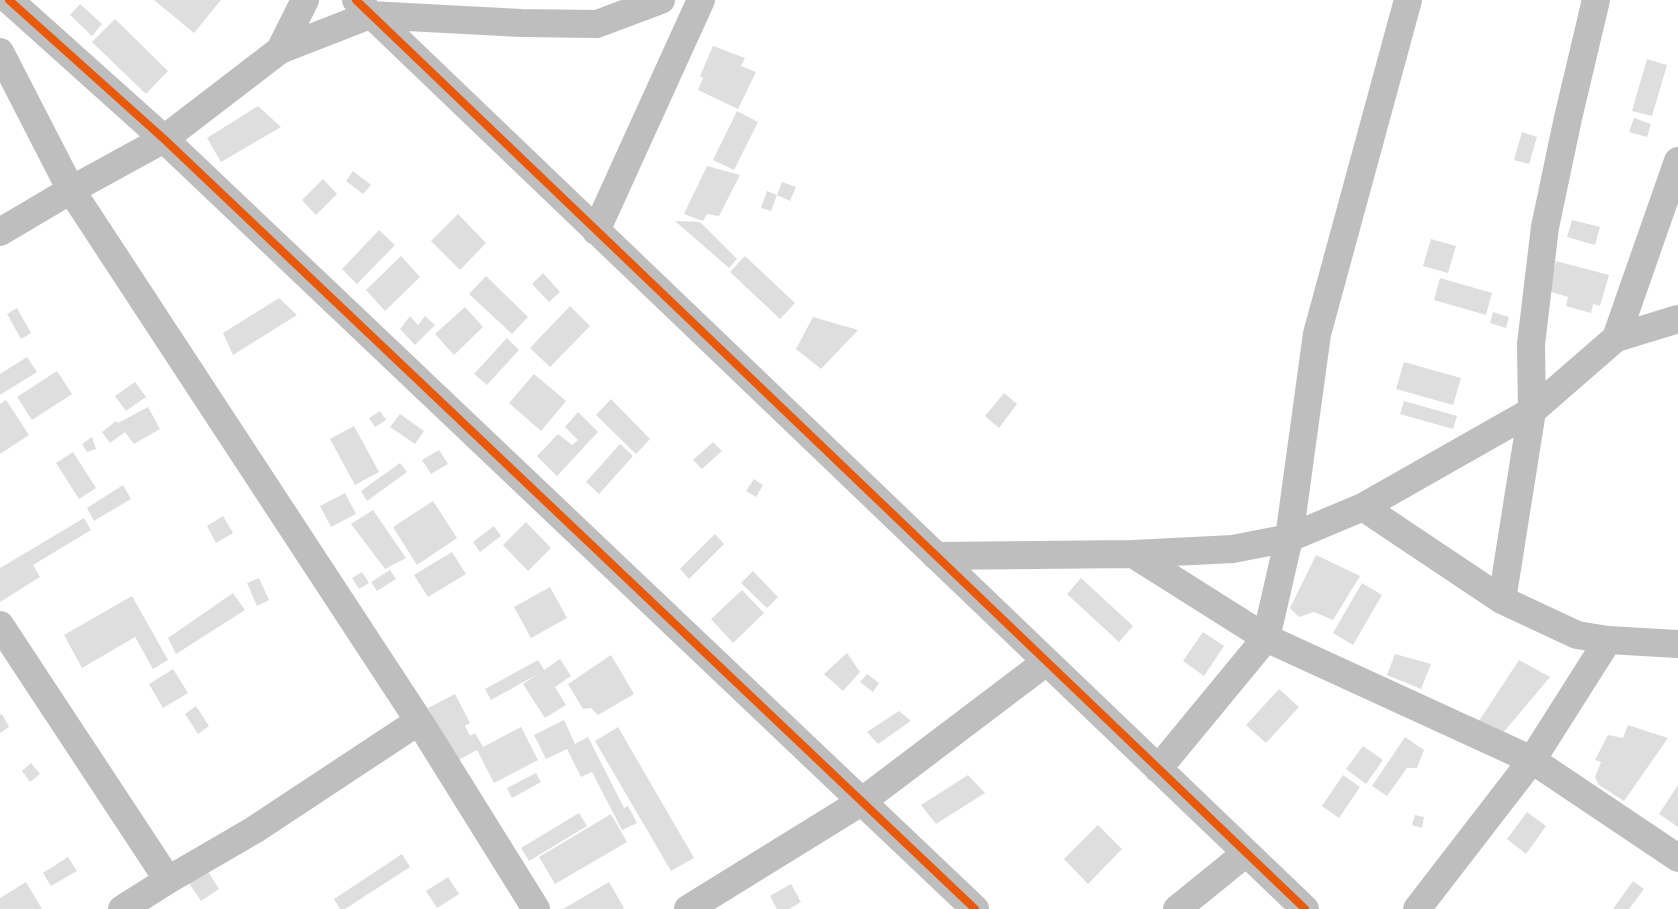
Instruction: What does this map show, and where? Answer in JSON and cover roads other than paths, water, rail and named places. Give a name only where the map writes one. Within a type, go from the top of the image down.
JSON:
[{"type":"street","points":[[9,0],[164,139],[975,909]]},
{"type":"street","points":[[280,50],[305,0]]},
{"type":"street","points":[[0,232],[71,190],[164,139],[280,50],[363,7],[521,23],[597,24],[661,0]]},
{"type":"street","points":[[596,231],[701,0]]},
{"type":"street","points":[[1158,769],[1266,638],[1289,538],[1317,334],[1408,0]]},
{"type":"street","points":[[1502,600],[1532,411],[1531,344],[1545,227],[1596,0]]},
{"type":"street","points":[[363,7],[1305,909]]},
{"type":"street","points":[[0,52],[71,190],[419,721],[536,909]]},
{"type":"street","points":[[1616,338],[1678,161]]},
{"type":"street","points":[[936,556],[1133,554],[1233,549],[1289,538],[1363,507],[1532,411],[1616,338],[1678,319]]},
{"type":"street","points":[[1363,507],[1502,600],[1578,635],[1608,640],[1678,644]]},
{"type":"street","points":[[1133,554],[1266,638],[1532,760],[1678,858]]},
{"type":"street","points":[[0,625],[168,880]]},
{"type":"street","points":[[1418,909],[1532,760],[1608,640]]},
{"type":"street","points":[[688,909],[861,802],[1046,662]]},
{"type":"street","points":[[122,909],[254,830],[419,721]]},
{"type":"street","points":[[1177,909],[1246,854]]}]
